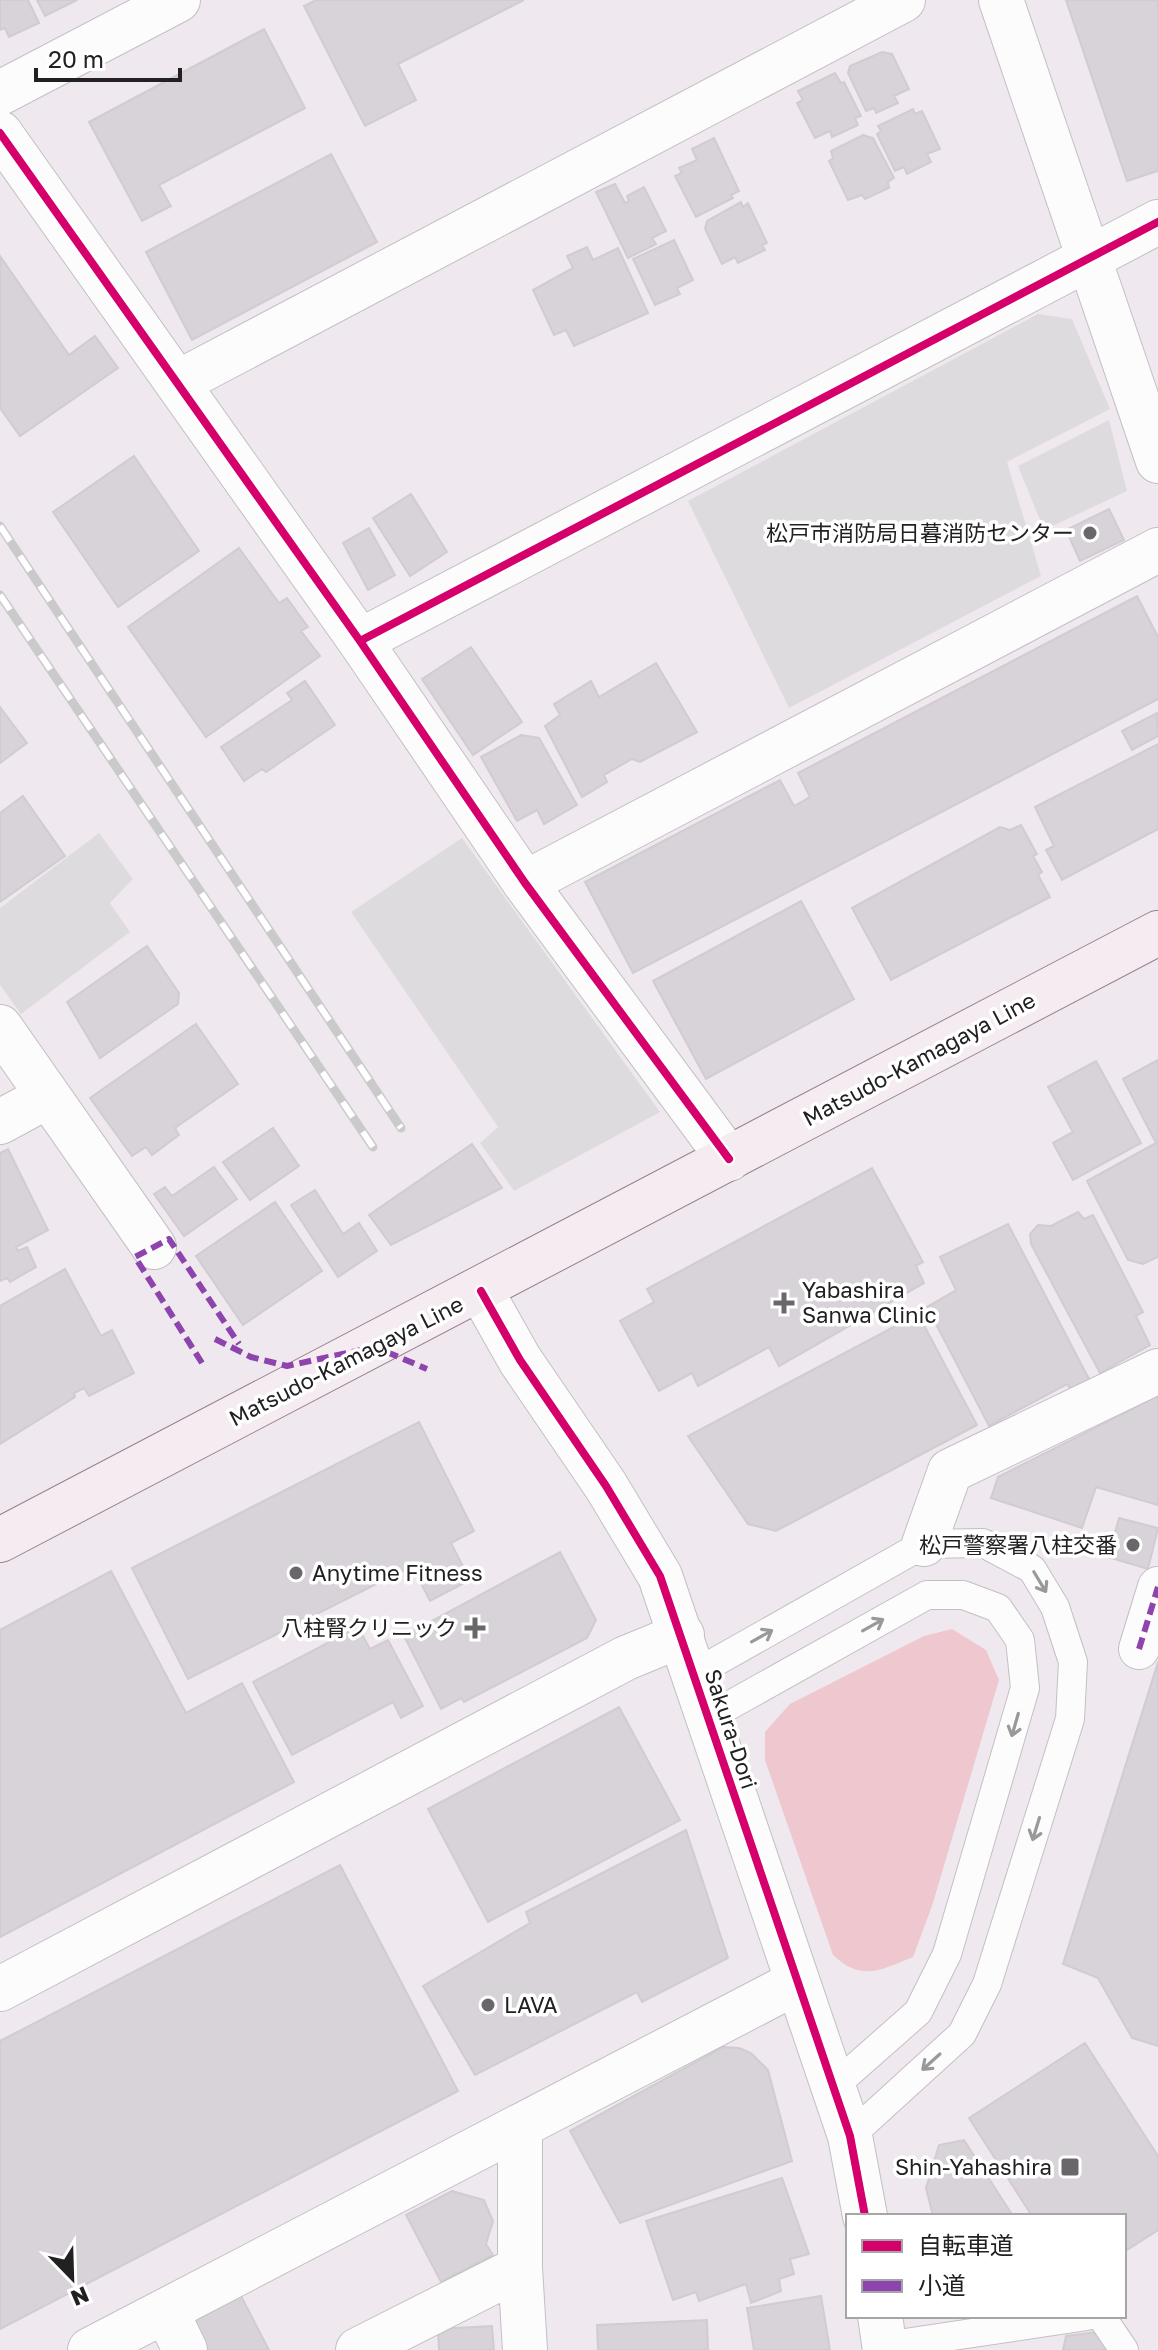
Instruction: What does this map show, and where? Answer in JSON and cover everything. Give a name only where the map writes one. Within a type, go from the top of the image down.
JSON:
[{"type":"main road","name":"Matsudo-Kamagaya Line","points":[[0,1540],[481,1291],[1158,933]]},
{"type":"street","points":[[0,93],[178,0]]},
{"type":"street","points":[[177,383],[903,0]]},
{"type":"street","points":[[1001,0],[1158,461]]},
{"type":"street","points":[[0,133],[360,641],[525,883],[729,1159]]},
{"type":"street","points":[[360,641],[1158,222]]},
{"type":"street","points":[[525,883],[1158,550]]},
{"type":"street","points":[[0,1027],[154,1247]]},
{"type":"street","points":[[0,1122],[48,1096]]},
{"type":"street","name":"Sakura-Dori","points":[[481,1291],[520,1360],[606,1486],[660,1576],[850,2136],[865,2214]]},
{"type":"street","points":[[924,1544],[950,1471],[1158,1371]]},
{"type":"street","points":[[1139,1649],[1158,1587]]},
{"type":"street","points":[[0,1989],[626,1658],[688,1654]]},
{"type":"street","points":[[90,2350],[797,1982]]},
{"type":"street","points":[[520,2126],[520,2268],[525,2350]]},
{"type":"street","points":[[358,2350],[520,2268]]},
{"type":"street","points":[[166,2311],[185,2350]]},
{"type":"lane","points":[[688,1654],[924,1544],[983,1543],[1032,1569],[1055,1607],[1073,1662],[1070,1719],[987,1984],[962,2034],[850,2136]]},
{"type":"lane","points":[[707,1718],[927,1595],[963,1595],[998,1608],[1020,1640],[1025,1688],[947,1954],[918,2012],[833,2087]]},
{"type":"lane","points":[[883,2337],[1068,2318]]},
{"type":"lane","points":[[1102,2318],[1124,2350]]},
{"type":"shaded area","points":[[1038,314],[1072,319],[1110,409],[1007,462],[1041,576],[789,708],[688,501]]},
{"type":"shaded area","points":[[1109,420],[1127,491],[1044,530],[1018,466]]},
{"type":"shaded area","points":[[99,833],[133,879],[110,903],[130,932],[21,1014],[0,985],[0,908]]},
{"type":"shaded area","points":[[462,838],[660,1112],[514,1191],[480,1143],[498,1127],[351,912]]},
{"type":"shaded area","points":[[952,1629],[986,1650],[999,1680],[932,1906],[913,1957],[872,1971],[853,1969],[833,1955],[765,1760],[765,1732],[790,1704],[924,1636]]},
{"type":"building","points":[[0,0],[28,0],[39,23],[9,37],[5,28],[0,30]]},
{"type":"building","points":[[37,0],[77,0],[45,16]]},
{"type":"building","points":[[316,0],[524,0],[398,64],[416,100],[365,126],[304,6]]},
{"type":"building","points":[[1066,0],[1158,0],[1158,171],[1127,181]]},
{"type":"building","points":[[264,29],[305,108],[159,185],[171,206],[142,221],[89,122]]},
{"type":"building","points":[[882,52],[892,54],[909,89],[894,96],[898,103],[876,113],[874,108],[866,111],[848,73],[850,66]]},
{"type":"building","points":[[835,73],[841,83],[844,82],[861,116],[855,118],[858,125],[832,137],[830,131],[815,138],[797,103],[803,100],[798,91]]},
{"type":"building","points":[[913,109],[915,114],[922,111],[940,149],[927,154],[931,162],[907,174],[904,167],[895,171],[877,134],[881,131],[878,126]]},
{"type":"building","points":[[863,135],[873,138],[894,178],[888,182],[889,188],[865,199],[862,195],[848,200],[829,161],[833,158],[831,151]]},
{"type":"building","points":[[714,138],[739,191],[731,195],[733,198],[696,217],[675,176],[682,173],[679,168],[697,160],[692,149]]},
{"type":"building","points":[[331,154],[377,242],[192,340],[146,252]]},
{"type":"building","points":[[615,184],[625,203],[629,201],[627,196],[644,187],[666,231],[652,238],[656,244],[628,258],[596,192]]},
{"type":"building","points":[[741,202],[743,207],[748,203],[767,243],[762,245],[765,250],[738,263],[735,257],[722,264],[705,229],[707,221]]},
{"type":"building","points":[[674,240],[693,280],[677,288],[680,294],[655,305],[633,259]]},
{"type":"building","points":[[587,247],[593,260],[618,248],[648,313],[574,346],[566,330],[554,335],[533,290],[573,268],[567,256]]},
{"type":"building","points":[[0,256],[69,355],[95,336],[118,368],[20,436],[0,408]]},
{"type":"building","points":[[134,456],[199,551],[118,607],[53,512]]},
{"type":"building","points":[[411,494],[447,552],[410,576],[373,518]]},
{"type":"building","points":[[1109,509],[1124,540],[1080,561],[1066,530]]},
{"type":"building","points":[[369,528],[395,575],[368,590],[343,543]]},
{"type":"building","points":[[239,548],[279,603],[287,598],[308,627],[301,631],[320,656],[206,737],[128,627]]},
{"type":"building","points":[[1137,596],[1158,637],[1158,699],[633,973],[585,882],[780,780],[794,806],[810,797],[798,773]]},
{"type":"building","points":[[471,647],[522,722],[473,755],[422,679]]},
{"type":"building","points":[[656,663],[697,732],[640,762],[632,759],[604,775],[607,782],[582,797],[545,726],[560,715],[554,704],[591,681],[599,697]]},
{"type":"building","points":[[305,681],[335,725],[266,772],[262,769],[244,781],[221,747],[292,700],[287,693]]},
{"type":"building","points":[[0,707],[27,743],[0,763]]},
{"type":"building","points":[[1157,713],[1158,736],[1132,750],[1122,731]]},
{"type":"building","points":[[521,735],[539,738],[577,805],[544,824],[537,810],[517,821],[481,757]]},
{"type":"building","points":[[1158,744],[1158,829],[1062,880],[1046,850],[1054,846],[1035,807]]},
{"type":"building","points":[[23,796],[65,856],[0,902],[0,813]]},
{"type":"building","points":[[1021,825],[1037,854],[1033,856],[1042,872],[1038,875],[1050,897],[891,980],[852,908],[1000,827],[1010,830]]},
{"type":"building","points":[[801,901],[854,999],[706,1079],[653,981]]},
{"type":"building","points":[[147,946],[179,993],[178,1004],[100,1058],[67,1002]]},
{"type":"building","points":[[196,1024],[238,1084],[175,1128],[179,1135],[152,1155],[146,1147],[132,1156],[90,1098]]},
{"type":"building","points":[[1158,1060],[1158,1257],[1143,1264],[1128,1260],[1087,1181],[1156,1143],[1123,1079]]},
{"type":"building","points":[[1096,1061],[1141,1143],[1073,1180],[1053,1143],[1073,1132],[1048,1087]]},
{"type":"building","points":[[273,1128],[299,1166],[250,1200],[223,1162]]},
{"type":"building","points":[[472,1144],[502,1188],[391,1245],[369,1215]]},
{"type":"building","points":[[8,1149],[48,1230],[16,1247],[18,1251],[27,1247],[36,1267],[10,1282],[7,1278],[0,1281],[0,1153]]},
{"type":"building","points":[[214,1167],[237,1199],[184,1236],[154,1194],[165,1187],[172,1196]]},
{"type":"building","points":[[872,1168],[923,1262],[916,1266],[924,1283],[779,1366],[769,1347],[698,1386],[692,1373],[659,1391],[620,1321],[654,1302],[647,1289]]},
{"type":"building","points":[[315,1190],[343,1234],[359,1223],[377,1251],[338,1277],[291,1205]]},
{"type":"building","points":[[275,1202],[322,1271],[243,1325],[196,1256]]},
{"type":"building","points":[[1078,1212],[1084,1219],[1093,1215],[1143,1312],[1136,1316],[1150,1345],[1100,1373],[1031,1244],[1030,1234],[1038,1225],[1051,1226]]},
{"type":"building","points":[[1008,1224],[1089,1379],[1071,1390],[1067,1384],[989,1426],[927,1307],[956,1290],[940,1257]]},
{"type":"building","points":[[65,1269],[101,1336],[112,1330],[134,1373],[89,1396],[84,1388],[74,1393],[75,1397],[0,1444],[0,1306]]},
{"type":"building","points":[[918,1314],[977,1425],[776,1531],[748,1524],[688,1436]]},
{"type":"building","points":[[1158,1396],[1158,1505],[1096,1487],[1082,1528],[991,1498],[998,1477]]},
{"type":"building","points":[[419,1422],[474,1531],[451,1543],[470,1580],[430,1601],[412,1566],[188,1679],[132,1568]]},
{"type":"building","name":"松戸警察署八柱交番","points":[[1119,1518],[1158,1528],[1148,1569],[1108,1557]]},
{"type":"building","points":[[560,1552],[596,1620],[587,1638],[464,1702],[461,1698],[441,1709],[404,1636]]},
{"type":"building","points":[[111,1571],[186,1713],[242,1683],[294,1782],[0,1937],[0,1630]]},
{"type":"building","points":[[358,1627],[370,1649],[388,1640],[423,1706],[401,1718],[393,1702],[292,1755],[253,1682]]},
{"type":"building","points":[[1158,1662],[1158,2046],[1132,2038],[1098,1978],[1063,1964]]},
{"type":"building","points":[[619,1707],[680,1820],[488,1922],[428,1809]]},
{"type":"building","points":[[686,1830],[728,1958],[642,2002],[637,1992],[475,2075],[423,1986],[530,1923],[526,1912]]},
{"type":"building","points":[[340,1865],[458,2091],[0,2329],[0,2041]]},
{"type":"building","name":"Shin-Yahashira","points":[[1085,2043],[1158,2156],[1158,2230],[1126,2251],[1126,2214],[1031,2214],[969,2118]]},
{"type":"building","points":[[723,2047],[751,2053],[768,2070],[792,2161],[620,2223],[570,2131]]},
{"type":"building","points":[[964,2140],[1012,2214],[932,2214],[926,2188],[939,2145]]},
{"type":"building","points":[[782,2178],[809,2254],[790,2259],[794,2274],[779,2279],[781,2291],[751,2303],[746,2284],[699,2301],[696,2292],[673,2300],[646,2221]]},
{"type":"building","points":[[452,2191],[484,2200],[493,2221],[486,2244],[493,2255],[441,2282],[406,2215]]},
{"type":"building","points":[[241,2296],[269,2350],[202,2350],[194,2334],[198,2319]]},
{"type":"building","points":[[821,2296],[830,2350],[754,2350],[747,2308]]},
{"type":"building","points":[[707,2320],[708,2350],[598,2350],[597,2325]]},
{"type":"building","points":[[492,2326],[494,2350],[439,2350],[438,2329]]},
{"type":"building","points":[[1097,2332],[1111,2350],[1063,2350],[1066,2336]]},
{"type":"railway","points":[[0,526],[401,1128]]},
{"type":"railway","points":[[0,595],[373,1147]]},
{"type":"marked path","points":[[202,1363],[135,1257],[169,1239],[239,1344]]},
{"type":"marked path","points":[[215,1339],[251,1357],[287,1366],[375,1347],[427,1369]]},
{"type":"marked path","points":[[1139,1649],[1158,1587]]},
{"type":"cycle path","points":[[0,133],[360,641],[525,883],[729,1159]]},
{"type":"cycle path","points":[[360,641],[1158,222]]},
{"type":"cycle path","points":[[481,1291],[520,1360],[606,1486],[660,1576],[850,2136],[865,2214]]},
{"type":"place","name":"松戸市消防局日暮消防センター","points":[[1090,533]]},
{"type":"place","name":"Yabashira Sanwa Clinic","points":[[784,1303]]},
{"type":"place","name":"松戸警察署八柱交番","points":[[1133,1545]]},
{"type":"place","name":"Anytime Fitness","points":[[296,1573]]},
{"type":"place","name":"八柱腎クリニック","points":[[475,1628]]},
{"type":"place","name":"LAVA","points":[[488,2005]]},
{"type":"place","name":"Shin-Yahashira","points":[[1070,2167]]}]
